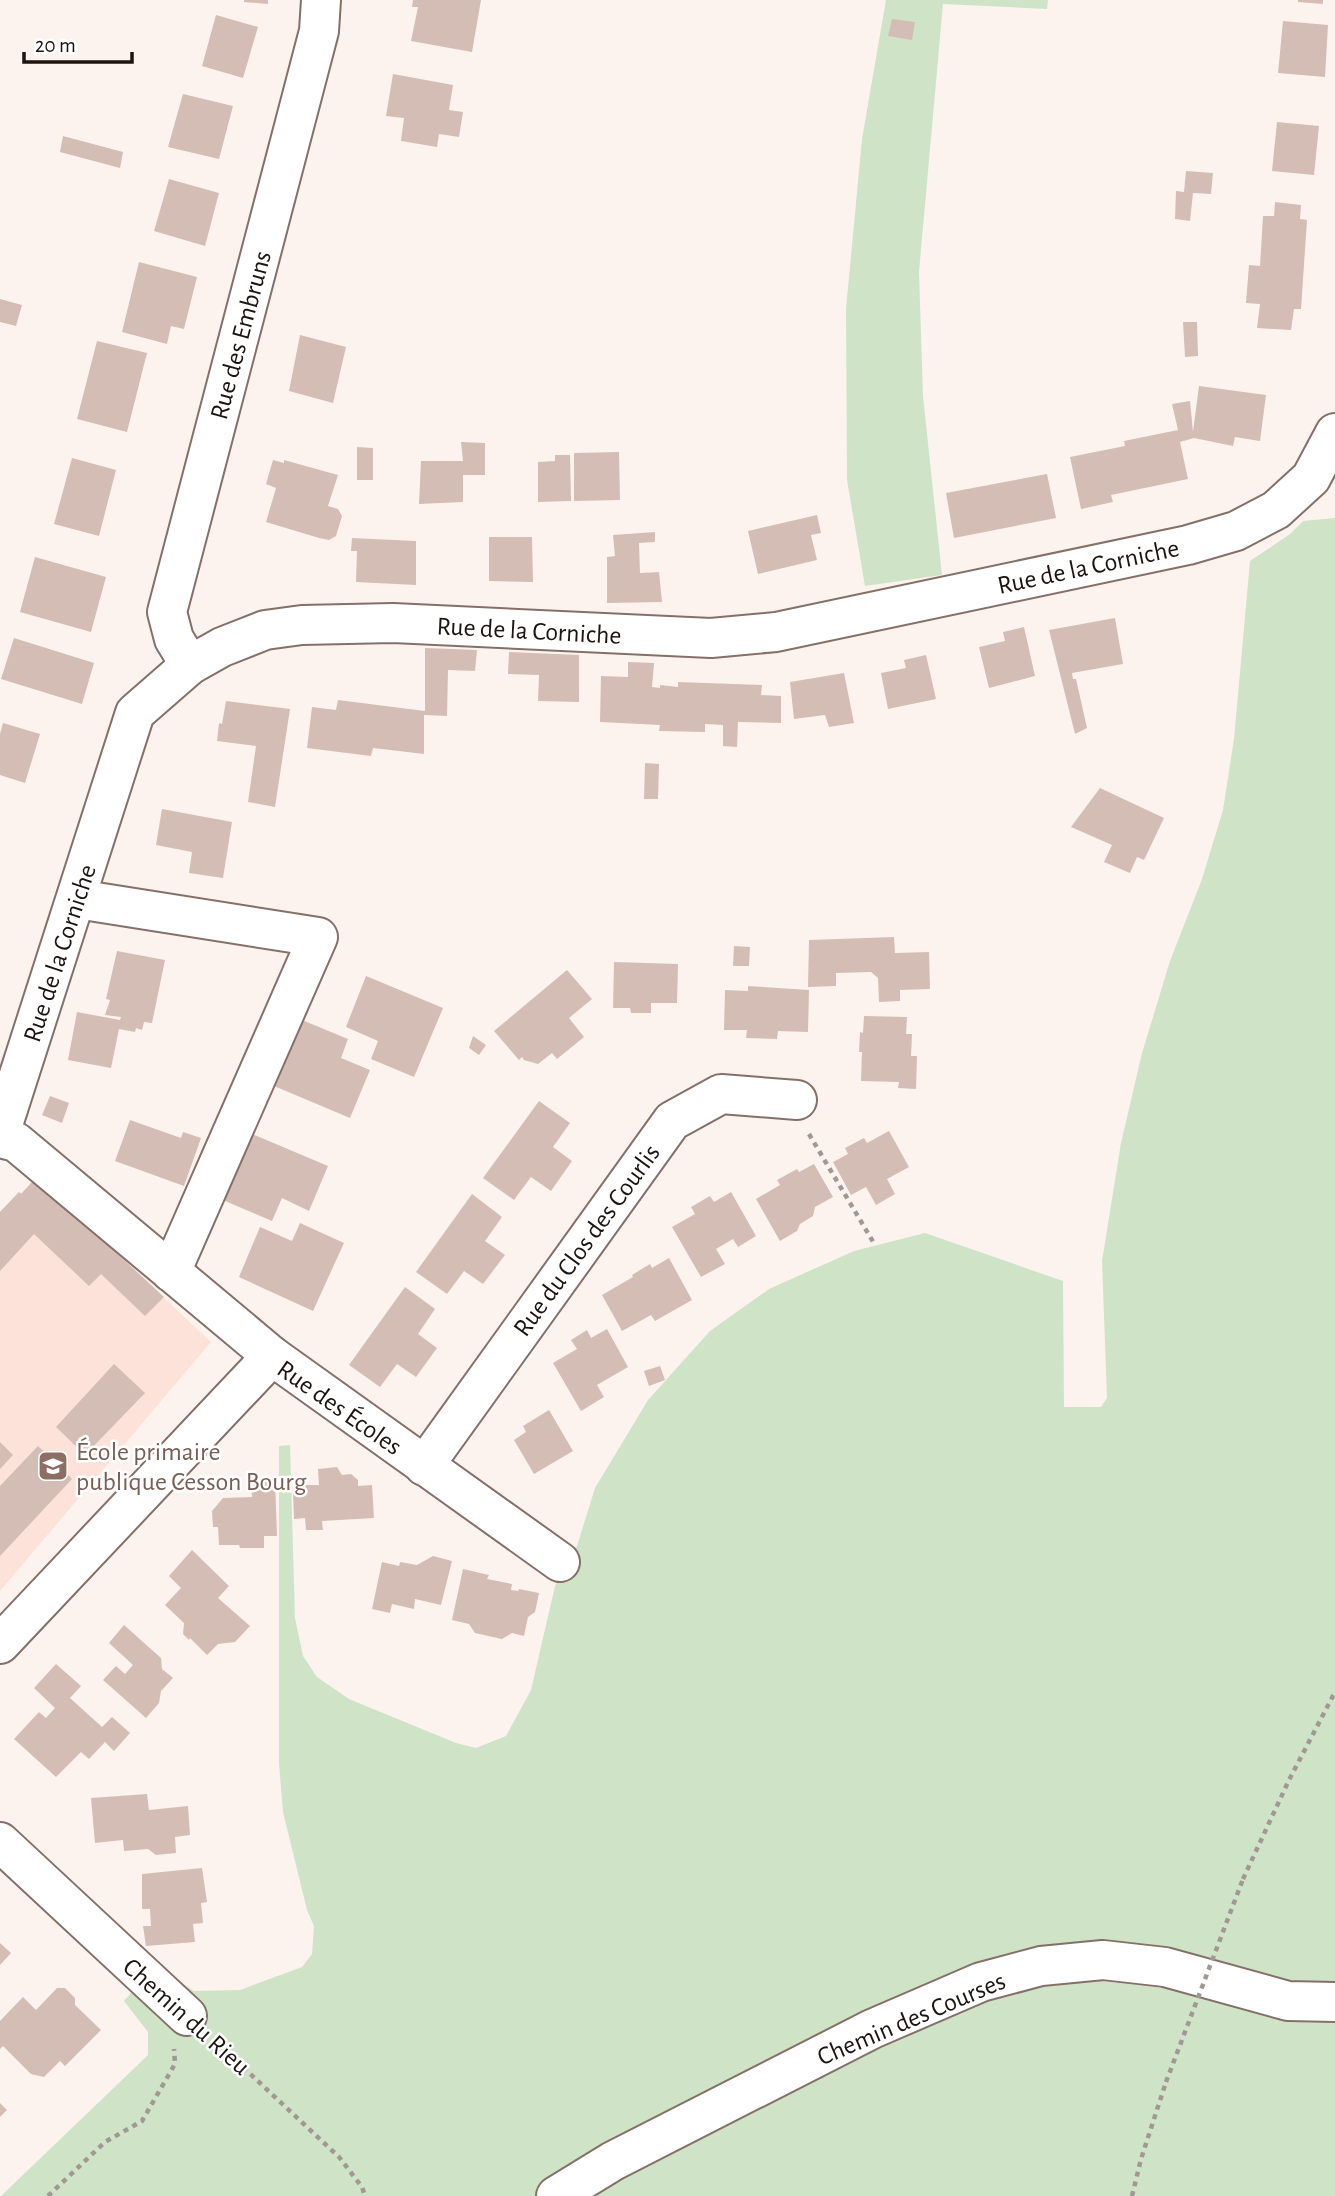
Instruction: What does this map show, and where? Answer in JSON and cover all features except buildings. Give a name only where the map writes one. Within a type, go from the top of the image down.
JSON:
[{"type":"street","name":"Rue des Embruns","points":[[190,665],[174,639],[167,612],[319,32],[321,0]]},
{"type":"street","name":"Rue de la Corniche","points":[[0,1136],[135,713],[190,665],[222,647],[265,629],[302,625],[393,624],[711,638],[776,632],[1188,545],[1236,531],[1323,484],[1335,433]]},
{"type":"street","points":[[77,899],[318,937],[171,1272]]},
{"type":"street","name":"Rue du Clos des Courlis","points":[[424,1466],[672,1121],[722,1094],[797,1100]]},
{"type":"street","points":[[0,1136],[16,1142],[272,1356]]},
{"type":"street","name":"Rue des Écoles","points":[[0,1644],[272,1356],[560,1562]]},
{"type":"street","name":"Chemin du Rieu","points":[[0,1842],[113,1950],[180,2027]]},
{"type":"street","name":"Chemin des Courses","points":[[556,2196],[613,2161],[872,2029],[981,1982],[1041,1966],[1103,1960],[1165,1967],[1288,2001],[1335,2002]]},
{"type":"path","points":[[797,1100],[807,1131],[875,1245]]},
{"type":"path","points":[[1132,2196],[1166,2082],[1243,1880],[1289,1780],[1335,1692]]},
{"type":"path","points":[[48,2196],[105,2142],[142,2121],[175,2064],[180,2027]]},
{"type":"path","name":"Chemin du Rieu","points":[[180,2027],[261,2082],[339,2157],[362,2187],[365,2196]]},
{"type":"shaded area","name":"École primaire publique Cesson Bourg","points":[[32,1179],[50,1191],[211,1342],[0,1591],[0,1212],[19,1192],[22,1193]]},
{"type":"green space","points":[[886,0],[1048,0],[1047,9],[943,4],[919,272],[923,396],[942,575],[865,586],[847,480],[846,309],[862,139]]},
{"type":"green space","points":[[1335,518],[1335,2196],[1,2196],[148,2055],[148,2032],[124,2001],[155,1965],[194,1991],[240,1990],[302,1967],[312,1954],[314,1926],[307,1910],[283,1812],[279,1764],[279,1446],[290,1445],[295,1618],[303,1656],[317,1677],[349,1699],[456,1743],[476,1748],[506,1736],[531,1690],[555,1586],[577,1546],[595,1488],[648,1400],[710,1331],[769,1289],[854,1251],[925,1233],[1063,1281],[1064,1407],[1101,1407],[1107,1398],[1102,1261],[1121,1143],[1142,1053],[1170,961],[1202,879],[1223,810],[1234,739],[1250,561],[1290,534],[1303,521]]},
{"type":"place","name":"École primaire publique Cesson Bourg","points":[[53,1466]]}]
